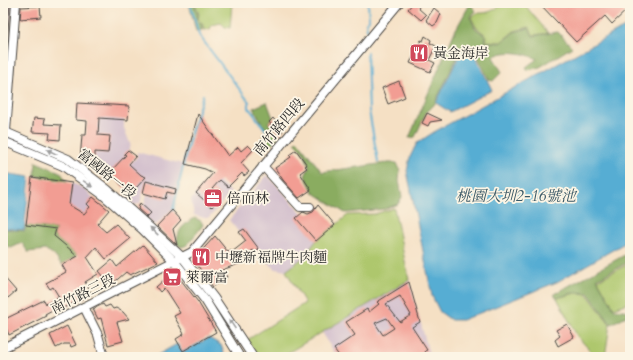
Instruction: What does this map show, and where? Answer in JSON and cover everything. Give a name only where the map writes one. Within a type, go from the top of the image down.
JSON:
[{"type":"street","points":[[4,133],[16,3]]},
{"type":"street","name":"南竹路四段","points":[[175,262],[192,252],[399,3]]},
{"type":"street","name":"富國路一段","points":[[4,133],[68,159],[108,190],[183,258],[214,298],[254,357]]},
{"type":"street","name":"富國路一段","points":[[3,142],[42,157],[69,170],[103,195],[175,262],[205,300],[240,357]]},
{"type":"street","points":[[263,166],[300,207],[310,207]]},
{"type":"street","name":"南竹路三段","points":[[3,348],[175,262]]},
{"type":"street","points":[[84,308],[98,335],[104,357]]},
{"type":"shaded area","points":[[3,3],[12,3],[3,125]]},
{"type":"shaded area","points":[[99,118],[124,120],[124,128],[131,146],[125,154],[126,155],[105,179],[80,160],[94,161],[95,152],[108,153],[110,136],[98,135]]},
{"type":"shaded area","points":[[137,152],[182,164],[176,189],[146,181],[140,204],[134,205],[127,198],[145,177],[140,175],[129,165],[137,157]]},
{"type":"shaded area","points":[[211,175],[231,192],[209,218],[194,215],[191,200]]},
{"type":"shaded area","points":[[267,175],[302,213],[297,218],[316,241],[304,257],[286,271],[276,269],[255,253],[229,220]]},
{"type":"shaded area","points":[[72,183],[83,188],[93,197],[87,204],[90,207],[84,214],[75,208],[71,215],[68,214]]},
{"type":"shaded area","points":[[167,192],[175,194],[172,209],[155,226],[138,210],[144,205],[147,194],[165,199]]},
{"type":"shaded area","points":[[409,280],[430,357],[337,357],[322,332]]},
{"type":"green space","points":[[189,3],[194,3],[198,15],[197,20],[202,25],[202,30],[196,31]]},
{"type":"green space","points":[[195,3],[232,3],[230,28],[225,27],[221,23],[212,25],[210,29],[203,30],[203,25],[198,19],[199,14]]},
{"type":"green space","points":[[504,3],[524,3],[548,33],[533,35],[529,27],[514,31],[501,42],[486,41],[487,36],[476,27],[471,17],[477,13],[491,11]]},
{"type":"green space","points":[[470,4],[476,11],[470,17],[475,28],[486,36],[485,42],[501,43],[514,32],[529,28],[533,36],[558,32],[572,47],[540,67],[528,70],[526,67],[537,59],[527,55],[515,53],[503,53],[493,57],[502,72],[493,81],[489,80],[472,45],[463,45],[434,105],[426,113],[415,137],[409,138],[455,31]]},
{"type":"green space","points":[[267,102],[273,118],[268,122],[278,137],[270,146],[262,135],[267,131],[253,108]]},
{"type":"green space","points":[[297,140],[322,172],[386,163],[397,163],[400,170],[399,180],[402,197],[398,204],[385,209],[345,213],[314,193],[305,176],[309,167],[305,155],[295,142]]},
{"type":"green space","points":[[36,162],[60,172],[67,181],[35,176]]},
{"type":"green space","points":[[394,208],[409,280],[281,357],[258,357],[247,340],[305,303],[286,271],[304,257],[316,241],[348,215],[375,214]]},
{"type":"green space","points":[[195,218],[201,221],[203,225],[187,245],[182,247],[177,245],[178,235],[182,228]]},
{"type":"green space","points":[[26,225],[56,229],[54,236],[77,255],[62,265],[53,254],[46,250],[28,252],[22,243],[11,248],[3,244],[3,229],[25,231]]},
{"type":"green space","points":[[630,252],[630,261],[597,279],[614,309],[630,311],[630,314],[611,324],[588,293],[576,292],[557,298],[554,294]]},
{"type":"green space","points":[[630,263],[630,302],[614,308],[598,280]]},
{"type":"green space","points":[[576,293],[587,294],[610,324],[605,357],[596,357],[577,336],[557,298]]},
{"type":"water","name":"桃園大圳2-16號池","points":[[630,24],[630,240],[557,282],[462,320],[451,320],[440,312],[432,296],[407,171],[410,157],[417,143],[434,132]]},
{"type":"water","points":[[464,46],[471,47],[492,90],[450,112],[436,103]]},
{"type":"water","points":[[3,173],[30,177],[24,230],[3,228]]},
{"type":"water","points":[[209,338],[221,345],[225,357],[154,357],[177,344],[183,352]]},
{"type":"building","points":[[3,3],[10,3],[5,70],[3,70]]},
{"type":"building","points":[[413,3],[422,3],[418,8],[426,15],[421,20],[408,9]]},
{"type":"building","points":[[539,3],[630,3],[630,7],[612,24],[605,16],[576,42]]},
{"type":"building","points":[[40,6],[41,17],[20,19],[21,7]]},
{"type":"building","points":[[434,8],[441,14],[437,23],[433,26],[426,20]]},
{"type":"building","points":[[425,36],[431,40],[430,43],[436,46],[429,60],[435,63],[430,72],[410,63],[421,40],[423,41]]},
{"type":"building","points":[[399,81],[405,97],[388,104],[382,88]]},
{"type":"building","points":[[77,103],[129,106],[128,120],[99,118],[98,135],[110,136],[108,153],[95,152],[95,161],[80,160],[82,135],[86,135],[87,121],[76,120]]},
{"type":"building","points":[[427,113],[442,120],[430,122],[428,126],[422,123]]},
{"type":"building","points":[[198,114],[228,156],[238,147],[241,151],[248,145],[253,150],[241,163],[249,172],[244,176],[242,173],[228,187],[220,180],[212,189],[221,196],[212,207],[196,193],[213,173],[205,169],[185,164]]},
{"type":"building","points":[[34,118],[45,119],[44,124],[61,125],[60,140],[49,139],[50,133],[32,132]]},
{"type":"building","points":[[273,118],[283,131],[279,134],[269,122]]},
{"type":"building","points":[[128,150],[136,156],[129,164],[141,175],[146,177],[127,198],[123,194],[126,190],[110,172],[126,155],[124,154]]},
{"type":"building","points":[[296,150],[307,165],[305,166],[307,168],[300,173],[311,190],[299,198],[283,180],[275,168],[291,157],[289,155]]},
{"type":"building","points":[[32,177],[72,183],[69,205],[84,214],[90,207],[87,204],[93,197],[109,210],[97,224],[106,232],[116,224],[130,239],[106,259],[96,247],[87,257],[98,274],[85,282],[92,294],[57,311],[56,308],[45,314],[46,316],[9,335],[3,320],[44,300],[46,304],[59,297],[53,287],[50,289],[46,283],[66,272],[62,265],[78,256],[54,236],[56,229],[26,225]]},
{"type":"building","points":[[146,181],[176,189],[175,194],[167,192],[165,199],[143,193]]},
{"type":"building","points":[[140,203],[151,213],[147,217],[138,209]]},
{"type":"building","points":[[318,205],[335,225],[316,241],[296,218],[303,212],[308,214],[313,212]]},
{"type":"building","points":[[172,210],[181,220],[173,229],[177,245],[157,226]]},
{"type":"building","points":[[244,229],[259,249],[255,253],[253,250],[239,261],[241,263],[222,270],[227,277],[213,287],[195,262],[196,257],[215,236],[228,252],[230,250],[232,252],[246,241],[239,232]]},
{"type":"building","points":[[143,245],[158,262],[130,275],[126,272],[111,285],[99,271],[112,260],[117,267]]},
{"type":"building","points":[[174,271],[198,302],[216,332],[183,351],[176,339],[184,334],[174,316],[180,313],[164,288],[160,292],[156,287]]},
{"type":"building","points":[[3,276],[16,291],[8,298],[3,291]]},
{"type":"building","points":[[409,282],[420,322],[412,327],[427,350],[425,351],[429,357],[340,357],[334,349],[355,335],[346,322],[367,309],[369,312],[379,304],[377,302]],"holes":[[[400,296],[411,315],[400,322],[386,304]],[[387,318],[394,328],[383,335],[375,323]]]},
{"type":"building","points":[[103,304],[105,307],[110,305],[113,309],[116,308],[123,312],[129,319],[117,322],[123,341],[108,345],[101,318],[98,319],[93,309]]},
{"type":"building","points":[[567,324],[574,337],[558,346],[555,340],[560,336],[556,330]]},
{"type":"building","points":[[67,326],[76,345],[71,347],[70,344],[64,344],[56,348],[50,335]]},
{"type":"waterway","points":[[190,3],[199,35],[249,102],[249,108],[274,141]]},
{"type":"waterway","points":[[367,29],[366,22],[369,20],[368,3]]},
{"type":"waterway","points":[[367,53],[369,111],[378,162]]},
{"type":"waterway","points":[[173,210],[190,136],[203,95]]},
{"type":"place","name":"黃金海岸","points":[[419,53]]},
{"type":"place","name":"倍而林","points":[[213,198]]},
{"type":"place","name":"中壢新福牌牛肉麵","points":[[201,257]]},
{"type":"place","name":"萊爾富","points":[[172,277]]}]
